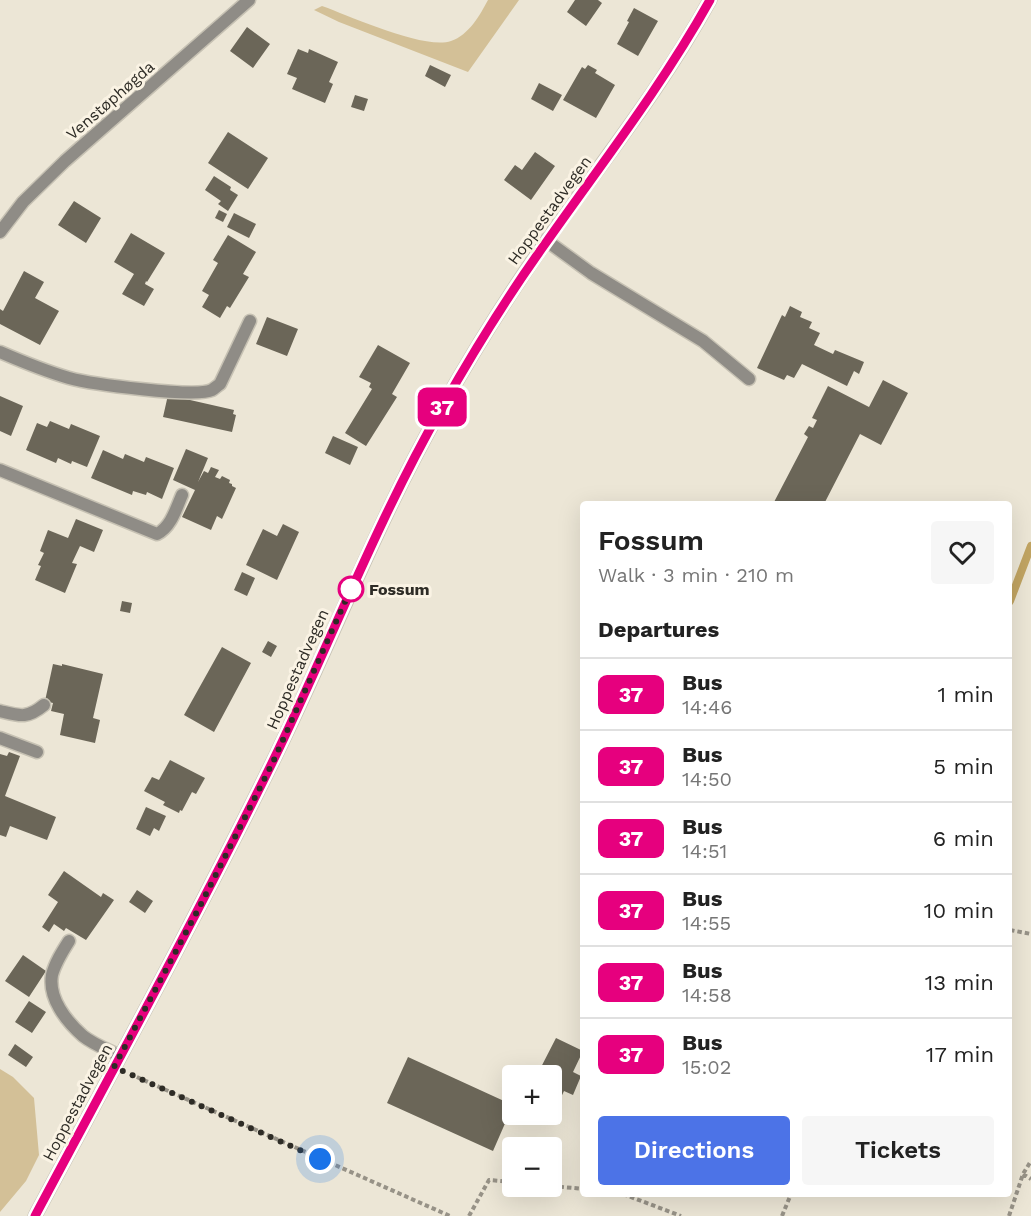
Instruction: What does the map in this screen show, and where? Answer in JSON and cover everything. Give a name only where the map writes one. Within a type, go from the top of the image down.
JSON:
[{"type":"main road","name":"Hoppestadvegen","points":[[35,1216],[199,908],[273,762],[353,584],[439,412],[478,345],[547,241],[646,103],[710,0]]},
{"type":"street","name":"Venstøphøgda","points":[[0,232],[23,202],[65,161],[249,0]]},
{"type":"street","points":[[547,241],[591,273],[703,341],[749,379]]},
{"type":"street","points":[[0,352],[40,369],[97,384],[204,392],[220,384],[250,321]]},
{"type":"street","points":[[0,470],[157,534],[169,524],[182,495]]},
{"type":"street","points":[[0,711],[21,716],[30,715],[44,705]]},
{"type":"street","points":[[0,738],[37,752]]},
{"type":"street","points":[[69,941],[56,964],[52,977],[52,990],[56,1002],[84,1037],[117,1062]]},
{"type":"path","points":[[1012,930],[1031,934]]},
{"type":"path","points":[[117,1062],[450,1216]]},
{"type":"path","points":[[1009,1216],[1023,1174],[1031,1161]]},
{"type":"path","points":[[1023,1174],[1031,1179]]},
{"type":"path","points":[[469,1216],[489,1180],[502,1181]]},
{"type":"path","points":[[562,1187],[580,1189]]},
{"type":"path","points":[[631,1197],[681,1216]]},
{"type":"path","points":[[782,1216],[790,1197]]},
{"type":"shaded area","points":[[488,0],[519,0],[468,72],[314,10],[322,6],[406,37],[439,42],[451,41],[469,29]]},
{"type":"shaded area","points":[[0,1069],[13,1077],[34,1098],[39,1155],[26,1181],[0,1212]]},
{"type":"building","points":[[575,0],[598,0],[602,3],[586,26],[567,12]]},
{"type":"building","points":[[634,8],[658,21],[638,56],[617,44]]},
{"type":"building","points":[[247,27],[270,44],[253,68],[230,51]]},
{"type":"building","points":[[298,49],[308,53],[309,49],[338,62],[329,82],[333,84],[325,103],[292,89],[297,78],[287,74]]},
{"type":"building","points":[[430,65],[451,75],[445,87],[425,76]]},
{"type":"building","points":[[588,65],[597,70],[595,73],[615,85],[596,118],[563,100],[582,67],[585,69]]},
{"type":"building","points":[[539,83],[562,95],[553,111],[531,99]]},
{"type":"building","points":[[355,95],[368,99],[364,111],[351,107]]},
{"type":"building","points":[[228,132],[268,158],[248,189],[208,163]]},
{"type":"building","points":[[535,152],[555,166],[531,200],[504,180],[515,165],[522,170]]},
{"type":"building","points":[[214,176],[231,187],[230,190],[238,195],[228,211],[218,204],[221,201],[205,190]]},
{"type":"building","points":[[74,201],[101,218],[86,243],[58,225]]},
{"type":"building","points":[[219,210],[227,214],[223,222],[215,218]]},
{"type":"building","points":[[234,213],[256,224],[249,238],[227,227]]},
{"type":"building","points":[[131,233],[165,253],[146,281],[145,284],[154,289],[144,306],[122,294],[134,274],[114,262]]},
{"type":"building","points":[[228,235],[256,252],[243,274],[249,277],[230,308],[227,306],[220,318],[202,307],[209,295],[202,291],[218,263],[213,260]]},
{"type":"building","points":[[24,271],[44,282],[35,298],[59,311],[40,345],[0,324],[0,309],[3,311]]},
{"type":"building","points":[[790,306],[802,312],[800,317],[812,322],[809,328],[820,333],[814,345],[833,354],[835,350],[864,362],[859,374],[854,371],[847,386],[802,364],[794,378],[787,375],[784,380],[757,368],[782,315],[785,317]]},
{"type":"building","points":[[267,317],[298,329],[287,356],[256,344]]},
{"type":"building","points":[[378,345],[410,363],[392,394],[397,397],[366,446],[345,433],[372,389],[369,387],[371,383],[359,377]]},
{"type":"building","points":[[883,380],[908,393],[881,445],[860,434],[826,501],[775,501],[808,437],[804,434],[809,426],[813,428],[817,420],[812,418],[828,386],[869,407]]},
{"type":"building","points":[[168,395],[234,410],[233,414],[236,415],[232,432],[163,417]]},
{"type":"building","points":[[0,396],[23,406],[11,436],[0,431]]},
{"type":"building","points":[[50,421],[69,429],[71,424],[100,436],[87,467],[72,461],[71,464],[58,458],[56,463],[26,450],[37,423],[47,427]]},
{"type":"building","points":[[333,436],[358,447],[350,465],[325,453]]},
{"type":"building","points":[[186,449],[208,458],[198,482],[204,471],[208,473],[211,467],[219,470],[215,477],[220,479],[222,476],[230,480],[229,483],[236,488],[222,519],[217,516],[211,530],[182,517],[195,490],[173,480]]},
{"type":"building","points":[[103,450],[123,459],[125,454],[144,462],[146,457],[174,468],[162,499],[147,492],[146,495],[133,491],[132,495],[91,478]]},
{"type":"building","points":[[76,519],[103,530],[94,552],[80,546],[72,563],[77,564],[65,593],[35,580],[41,566],[38,565],[44,553],[40,551],[48,530],[68,538]]},
{"type":"building","points":[[283,524],[299,532],[277,580],[246,565],[263,529],[277,536]]},
{"type":"building","points":[[242,572],[255,578],[247,596],[234,590]]},
{"type":"building","points":[[122,601],[132,603],[130,613],[120,611]]},
{"type":"building","points":[[268,641],[277,646],[271,657],[262,652]]},
{"type":"building","points":[[222,647],[251,663],[214,732],[184,715]]},
{"type":"building","points":[[53,664],[103,674],[93,718],[100,720],[95,743],[60,735],[64,714],[51,711],[53,703],[45,701]]},
{"type":"building","points":[[9,752],[20,756],[5,796],[56,817],[47,840],[10,826],[6,837],[0,835],[0,754],[7,756]]},
{"type":"building","points":[[170,760],[205,778],[196,794],[192,792],[179,813],[163,805],[165,802],[144,791],[152,777],[159,780]]},
{"type":"building","points":[[146,807],[166,816],[159,831],[154,828],[150,836],[136,829]]},
{"type":"building","points":[[64,871],[101,897],[103,893],[114,900],[86,940],[54,924],[49,932],[42,927],[58,902],[48,895]]},
{"type":"building","points":[[137,890],[153,901],[145,913],[129,902]]},
{"type":"building","points":[[23,955],[46,971],[29,997],[5,981]]},
{"type":"building","points":[[29,1001],[46,1012],[32,1033],[15,1022]]},
{"type":"building","points":[[556,1038],[580,1050],[580,1057],[573,1072],[580,1076],[580,1078],[573,1095],[564,1091],[562,1095],[562,1065],[542,1065]]},
{"type":"building","points":[[15,1044],[33,1057],[26,1067],[8,1055]]},
{"type":"building","points":[[408,1057],[502,1100],[502,1125],[504,1125],[493,1151],[387,1103]]},
{"type":"waterway","points":[[1012,596],[1031,546]]},
{"type":"bus line","name":"37","points":[[35,1216],[199,908],[273,762],[353,584],[439,412],[517,284],[640,112],[710,0]]},
{"type":"place","name":"Fossum","points":[[351,589]]},
{"type":"route","points":[[320,1159],[114,1067],[199,908],[273,762],[353,584],[351,589]]}]
